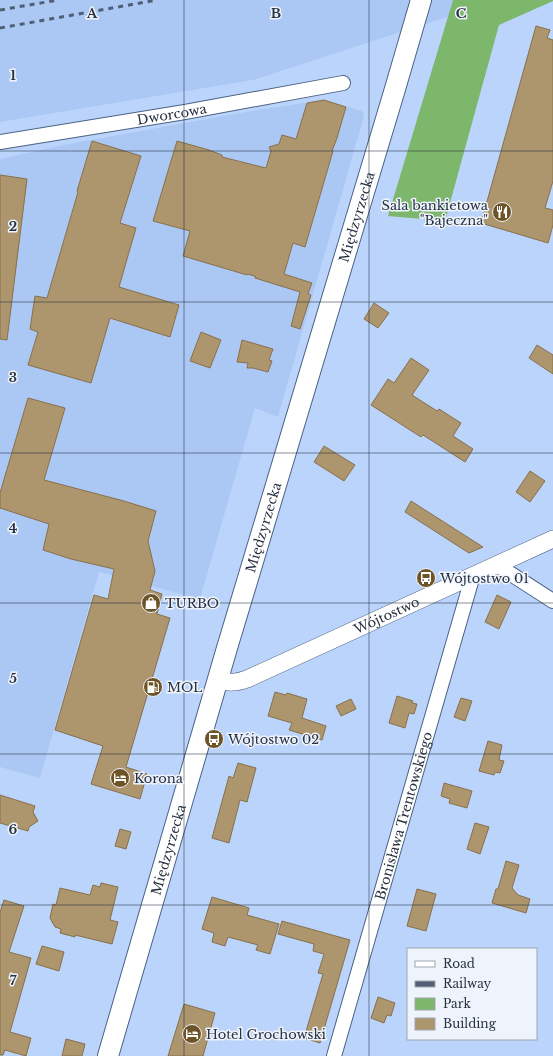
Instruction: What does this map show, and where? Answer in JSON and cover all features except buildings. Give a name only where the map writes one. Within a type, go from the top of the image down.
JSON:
[{"type":"main road","name":"Międzyrzecka","points":[[108,1056],[218,680],[389,112],[421,0]]},
{"type":"street","name":"Dworcowa","points":[[0,142],[185,112],[343,83]]},
{"type":"street","name":"Wójtostwo","points":[[218,680],[237,682],[247,679],[553,539]]},
{"type":"street","points":[[497,565],[553,600]]},
{"type":"street","name":"Bronisława Trentowskiego","points":[[334,1056],[473,576]]},
{"type":"shaded area","points":[[0,0],[499,0],[253,80],[0,122]]},
{"type":"shaded area","points":[[324,100],[362,111],[364,116],[278,417],[255,408],[200,599],[99,572],[40,778],[0,767],[0,159],[68,144],[251,111]]},
{"type":"green space","points":[[453,0],[553,1],[499,25],[445,221],[388,216]]},
{"type":"railway","points":[[0,10],[58,0]]},
{"type":"railway","points":[[0,28],[157,0]]},
{"type":"place","name":"Sala bankietowa \"Bajeczna\"","points":[[502,212]]},
{"type":"place","name":"Wójtostwo 01","points":[[426,578]]},
{"type":"place","name":"TURBO","points":[[151,603]]},
{"type":"place","name":"MOL","points":[[153,687]]},
{"type":"place","name":"Wójtostwo 02","points":[[214,739]]},
{"type":"place","name":"Korona","points":[[120,778]]},
{"type":"place","name":"Hotel Grochowski","points":[[192,1034]]}]
